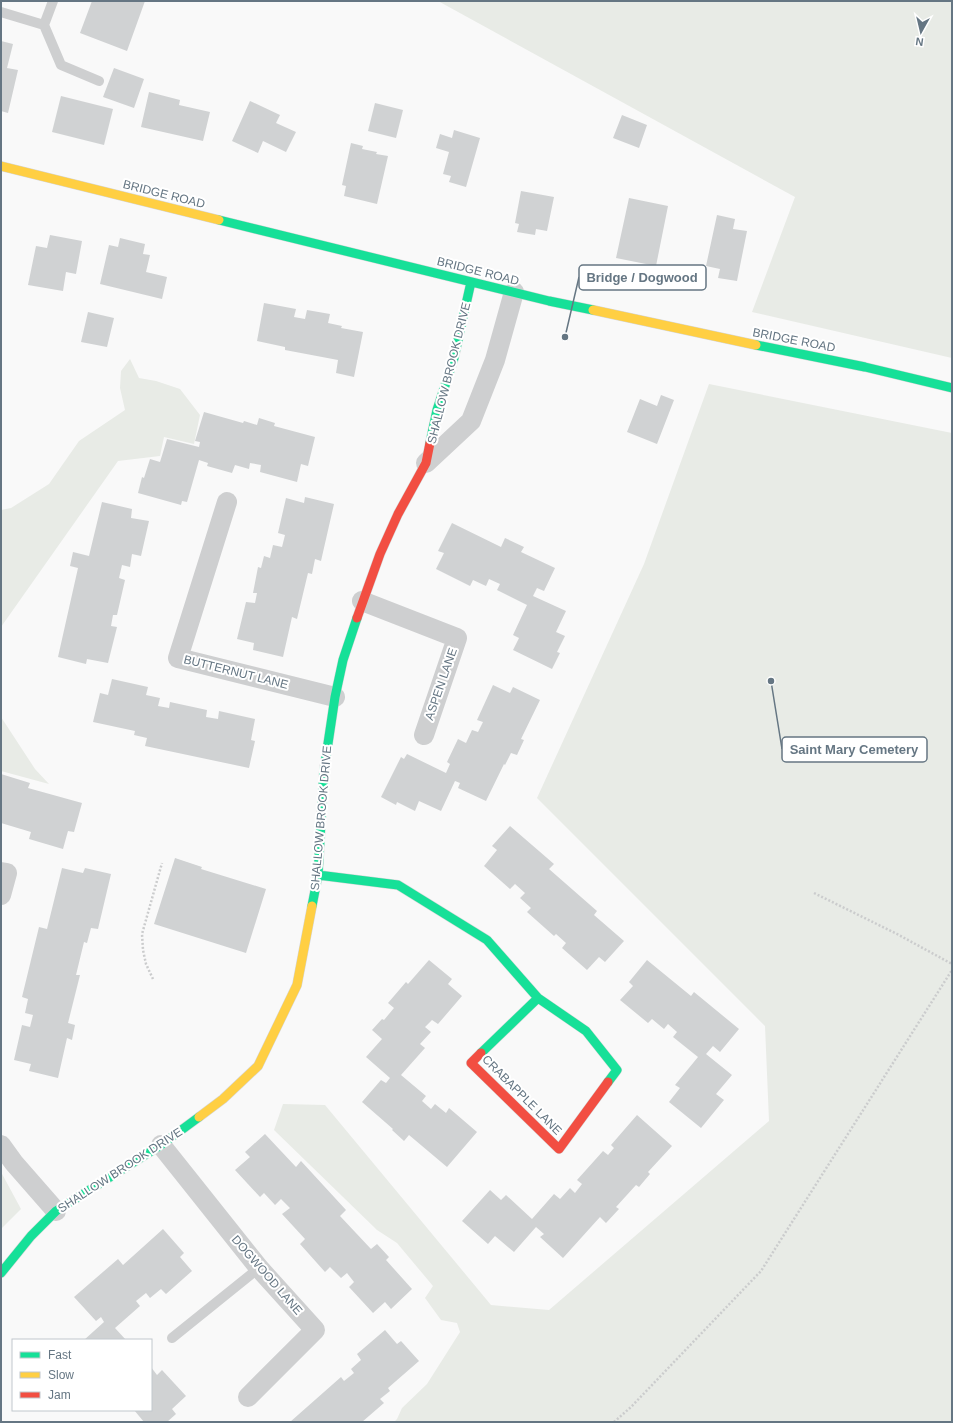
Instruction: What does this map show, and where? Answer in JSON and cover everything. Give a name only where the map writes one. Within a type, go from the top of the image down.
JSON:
[{"type":"street","name":"BRIDGE ROAD","points":[[1,166],[556,302],[748,344],[865,366],[952,388]]},
{"type":"street","name":"SHALLOW BROOK DRIVE","points":[[1,1273],[31,1236],[56,1211],[161,1146],[240,1085],[258,1066],[279,1024],[297,985],[318,875],[324,770],[335,697],[343,660],[362,601],[380,554],[395,521],[426,463],[437,410],[454,358],[471,282]]},
{"type":"street","name":"SHALLOW BROOK DRIVE","points":[[426,463],[471,421],[495,360],[514,292]]},
{"type":"street","name":"BUTTERNUT LANE","points":[[228,502],[178,658],[335,697]]},
{"type":"street","name":"ASPEN LANE","points":[[362,601],[457,638],[424,735]]},
{"type":"street","points":[[1,872],[7,873],[1,895]]},
{"type":"street","name":"CRABAPPLE LANE","points":[[318,875],[398,885],[487,940],[538,998],[586,1031],[617,1070],[559,1149],[471,1063],[538,998]]},
{"type":"street","points":[[1,1145],[14,1163],[56,1211]]},
{"type":"street","name":"DOGWOOD LANE","points":[[161,1146],[259,1268],[315,1330],[248,1397]]},
{"type":"lane","points":[[53,1],[44,25],[61,66],[99,81]]},
{"type":"lane","points":[[1,12],[44,25]]},
{"type":"lane","points":[[172,1338],[259,1268]]},
{"type":"path","points":[[153,979],[146,964],[142,934],[162,862]]},
{"type":"path","points":[[814,893],[897,934],[952,964]]},
{"type":"path","points":[[614,1422],[631,1407],[761,1271],[952,970]]},
{"type":"shaded area","points":[[438,1],[952,1],[952,358],[752,312],[795,197]]},
{"type":"shaded area","points":[[130,359],[139,378],[156,381],[180,389],[200,415],[194,444],[164,437],[160,456],[118,461],[1,627],[1,510],[11,508],[49,484],[79,441],[125,410],[120,388],[121,371]]},
{"type":"shaded area","points":[[709,384],[952,433],[952,1422],[394,1422],[402,1408],[427,1384],[460,1332],[457,1323],[441,1320],[425,1298],[433,1286],[397,1243],[377,1230],[274,1130],[283,1104],[325,1105],[491,1305],[549,1310],[769,1121],[765,1026],[537,798],[644,564]]},
{"type":"shaded area","points":[[1,717],[35,769],[49,784],[1,771]]},
{"type":"shaded area","points":[[1,1172],[21,1209],[1,1229]]},
{"type":"building","points":[[92,1],[145,1],[127,51],[80,33]]},
{"type":"building","points":[[1,41],[13,44],[7,68],[18,70],[8,113],[1,111]]},
{"type":"building","points":[[114,68],[144,79],[134,108],[103,97]]},
{"type":"building","points":[[149,92],[180,100],[179,105],[210,112],[203,141],[141,127]]},
{"type":"building","points":[[61,96],[113,109],[104,145],[52,132]]},
{"type":"building","points":[[250,101],[280,115],[276,123],[296,132],[286,152],[263,141],[258,153],[232,141]]},
{"type":"building","points":[[375,103],[403,110],[396,138],[368,131]]},
{"type":"building","points":[[622,115],[647,125],[639,148],[613,138]]},
{"type":"building","points":[[454,130],[480,138],[466,187],[449,182],[451,176],[443,174],[449,152],[436,148],[440,134],[452,138]]},
{"type":"building","points":[[351,143],[363,146],[362,149],[377,152],[376,154],[388,156],[377,204],[344,196],[346,186],[342,185]]},
{"type":"building","points":[[521,191],[554,197],[547,231],[536,229],[535,235],[517,232],[519,224],[515,223]]},
{"type":"building","points":[[629,198],[668,206],[656,266],[616,258]]},
{"type":"building","points":[[717,215],[735,219],[733,229],[747,231],[737,281],[718,278],[720,269],[706,266]]},
{"type":"building","points":[[50,235],[82,241],[76,274],[66,272],[63,291],[28,285],[36,246],[47,248]]},
{"type":"building","points":[[120,238],[145,244],[143,254],[150,255],[146,272],[167,277],[162,299],[100,284],[109,245],[118,247]]},
{"type":"building","points":[[264,303],[296,309],[294,317],[305,319],[307,310],[330,314],[328,323],[342,326],[341,328],[363,332],[354,377],[336,373],[338,360],[285,350],[285,347],[257,341]]},
{"type":"building","points":[[88,312],[114,318],[107,347],[81,342]]},
{"type":"building","points":[[661,395],[674,400],[657,444],[627,432],[640,399],[657,406]]},
{"type":"building","points":[[204,412],[243,423],[244,421],[257,425],[259,418],[275,423],[274,426],[315,437],[308,466],[301,464],[297,482],[260,472],[261,465],[250,463],[249,469],[235,465],[232,473],[207,466],[208,463],[199,460],[187,502],[182,501],[181,505],[138,493],[142,477],[144,478],[150,459],[160,462],[167,439],[199,447],[200,442],[195,441]]},
{"type":"building","points":[[305,497],[334,504],[321,561],[315,559],[312,574],[308,573],[297,619],[292,617],[283,657],[253,650],[254,643],[237,639],[246,602],[255,603],[257,593],[253,593],[258,567],[261,568],[264,556],[270,558],[273,545],[282,547],[285,535],[278,533],[286,498],[304,503]]},
{"type":"building","points":[[102,502],[132,509],[131,518],[149,521],[141,556],[132,554],[130,567],[122,565],[119,578],[125,580],[117,615],[113,615],[111,626],[117,627],[108,663],[87,659],[86,664],[58,657],[78,568],[70,566],[73,552],[89,556]]},
{"type":"building","points":[[452,523],[501,547],[505,538],[524,547],[521,552],[555,568],[544,591],[537,588],[533,596],[566,611],[556,632],[565,636],[557,652],[560,653],[552,669],[513,650],[519,638],[513,635],[527,605],[497,590],[500,584],[489,579],[486,586],[473,580],[470,586],[436,569],[444,553],[438,551]]},
{"type":"building","points":[[112,679],[148,687],[146,695],[160,698],[158,706],[169,708],[170,702],[207,710],[206,717],[218,719],[219,711],[255,719],[251,740],[255,741],[249,768],[145,746],[147,738],[134,735],[135,731],[93,722],[100,693],[108,695]]},
{"type":"building","points":[[493,685],[510,693],[513,687],[540,700],[521,739],[524,740],[517,755],[511,753],[486,801],[458,788],[460,783],[455,781],[441,811],[419,801],[415,811],[397,802],[396,805],[381,797],[401,757],[404,759],[407,754],[446,773],[450,764],[447,762],[458,739],[466,743],[472,730],[478,732],[483,722],[477,720]]},
{"type":"building","points":[[1,774],[30,783],[28,788],[82,803],[74,832],[68,831],[63,849],[29,839],[31,832],[1,823]]},
{"type":"building","points":[[510,826],[554,864],[549,869],[597,911],[594,915],[624,941],[605,962],[599,957],[587,970],[562,948],[566,943],[556,934],[554,936],[527,912],[531,908],[520,898],[525,893],[515,884],[510,889],[484,866],[497,850],[492,846]]},
{"type":"building","points":[[175,858],[202,867],[201,869],[266,889],[246,953],[154,924]]},
{"type":"building","points":[[62,868],[83,873],[85,868],[111,874],[98,929],[91,928],[87,943],[84,942],[76,975],[80,975],[68,1023],[75,1025],[72,1040],[67,1038],[58,1078],[29,1071],[31,1064],[14,1060],[22,1025],[30,1027],[33,1015],[25,1013],[28,999],[22,997],[39,927],[47,929]]},
{"type":"building","points":[[429,960],[452,979],[448,984],[462,996],[438,1024],[432,1020],[425,1027],[431,1032],[420,1044],[425,1048],[401,1075],[426,1096],[422,1101],[431,1109],[435,1104],[446,1113],[449,1108],[477,1132],[447,1167],[409,1135],[404,1141],[392,1130],[393,1129],[362,1102],[381,1080],[386,1083],[390,1078],[366,1057],[382,1039],[372,1030],[382,1019],[384,1020],[394,1008],[388,1003],[406,982],[408,984]]},
{"type":"building","points":[[647,960],[691,996],[694,992],[739,1029],[720,1052],[713,1046],[706,1054],[732,1075],[716,1094],[724,1100],[701,1128],[669,1102],[680,1088],[675,1085],[698,1057],[673,1037],[677,1032],[668,1024],[664,1029],[652,1019],[648,1023],[620,1000],[633,986],[629,982]]},
{"type":"building","points":[[637,1115],[672,1146],[648,1172],[650,1174],[639,1187],[636,1185],[616,1207],[619,1209],[606,1223],[600,1217],[563,1258],[540,1237],[544,1234],[536,1227],[514,1252],[495,1236],[488,1244],[462,1221],[490,1190],[501,1200],[506,1195],[532,1219],[554,1194],[560,1199],[570,1188],[575,1193],[582,1184],[577,1180],[603,1151],[608,1155],[614,1148],[611,1145]]},
{"type":"building","points":[[265,1134],[296,1167],[301,1161],[346,1210],[340,1216],[371,1249],[377,1244],[389,1257],[386,1260],[412,1289],[391,1309],[385,1302],[373,1313],[349,1287],[354,1282],[347,1273],[341,1278],[330,1267],[325,1272],[300,1244],[305,1239],[282,1214],[290,1208],[281,1199],[275,1205],[264,1193],[260,1197],[235,1170],[250,1157],[245,1152]]},
{"type":"building","points":[[163,1229],[184,1253],[180,1257],[192,1271],[166,1294],[161,1289],[150,1298],[146,1293],[136,1301],[140,1306],[115,1328],[125,1339],[85,1339],[104,1322],[101,1317],[96,1321],[74,1297],[118,1259],[123,1265]]},
{"type":"building","points":[[385,1330],[397,1344],[401,1341],[419,1361],[388,1388],[390,1391],[380,1399],[384,1403],[362,1422],[290,1422],[341,1377],[344,1381],[354,1373],[351,1369],[361,1360],[357,1354]]},
{"type":"building","points":[[152,1368],[157,1375],[162,1370],[186,1396],[172,1409],[176,1414],[167,1422],[144,1422],[135,1411],[152,1411]]},
{"type":"traffic: fast","points":[[219,220],[549,301],[593,310]]},
{"type":"traffic: fast","points":[[430,443],[437,410],[454,358],[471,282]]},
{"type":"traffic: fast","points":[[756,345],[865,367],[952,388]]},
{"type":"traffic: fast","points":[[312,906],[318,875],[324,770],[335,697],[343,660],[357,618]]},
{"type":"traffic: fast","points":[[318,875],[398,885],[487,940],[538,998],[586,1031],[617,1070],[608,1082]]},
{"type":"traffic: fast","points":[[481,1053],[538,998]]},
{"type":"traffic: fast","points":[[1,1273],[31,1236],[56,1211],[161,1145],[199,1117]]},
{"type":"traffic: slow","points":[[1,166],[219,220]]},
{"type":"traffic: slow","points":[[593,310],[756,345]]},
{"type":"traffic: slow","points":[[199,1117],[223,1099],[258,1066],[297,985],[312,906]]},
{"type":"traffic: jam","points":[[357,618],[380,554],[398,514],[426,463],[430,443]]},
{"type":"traffic: jam","points":[[481,1053],[471,1063],[559,1149],[608,1082]]},
{"type":"place","name":"Bridge / Dogwood","points":[[565,337]]},
{"type":"place","name":"Saint Mary Cemetery","points":[[771,681]]}]
